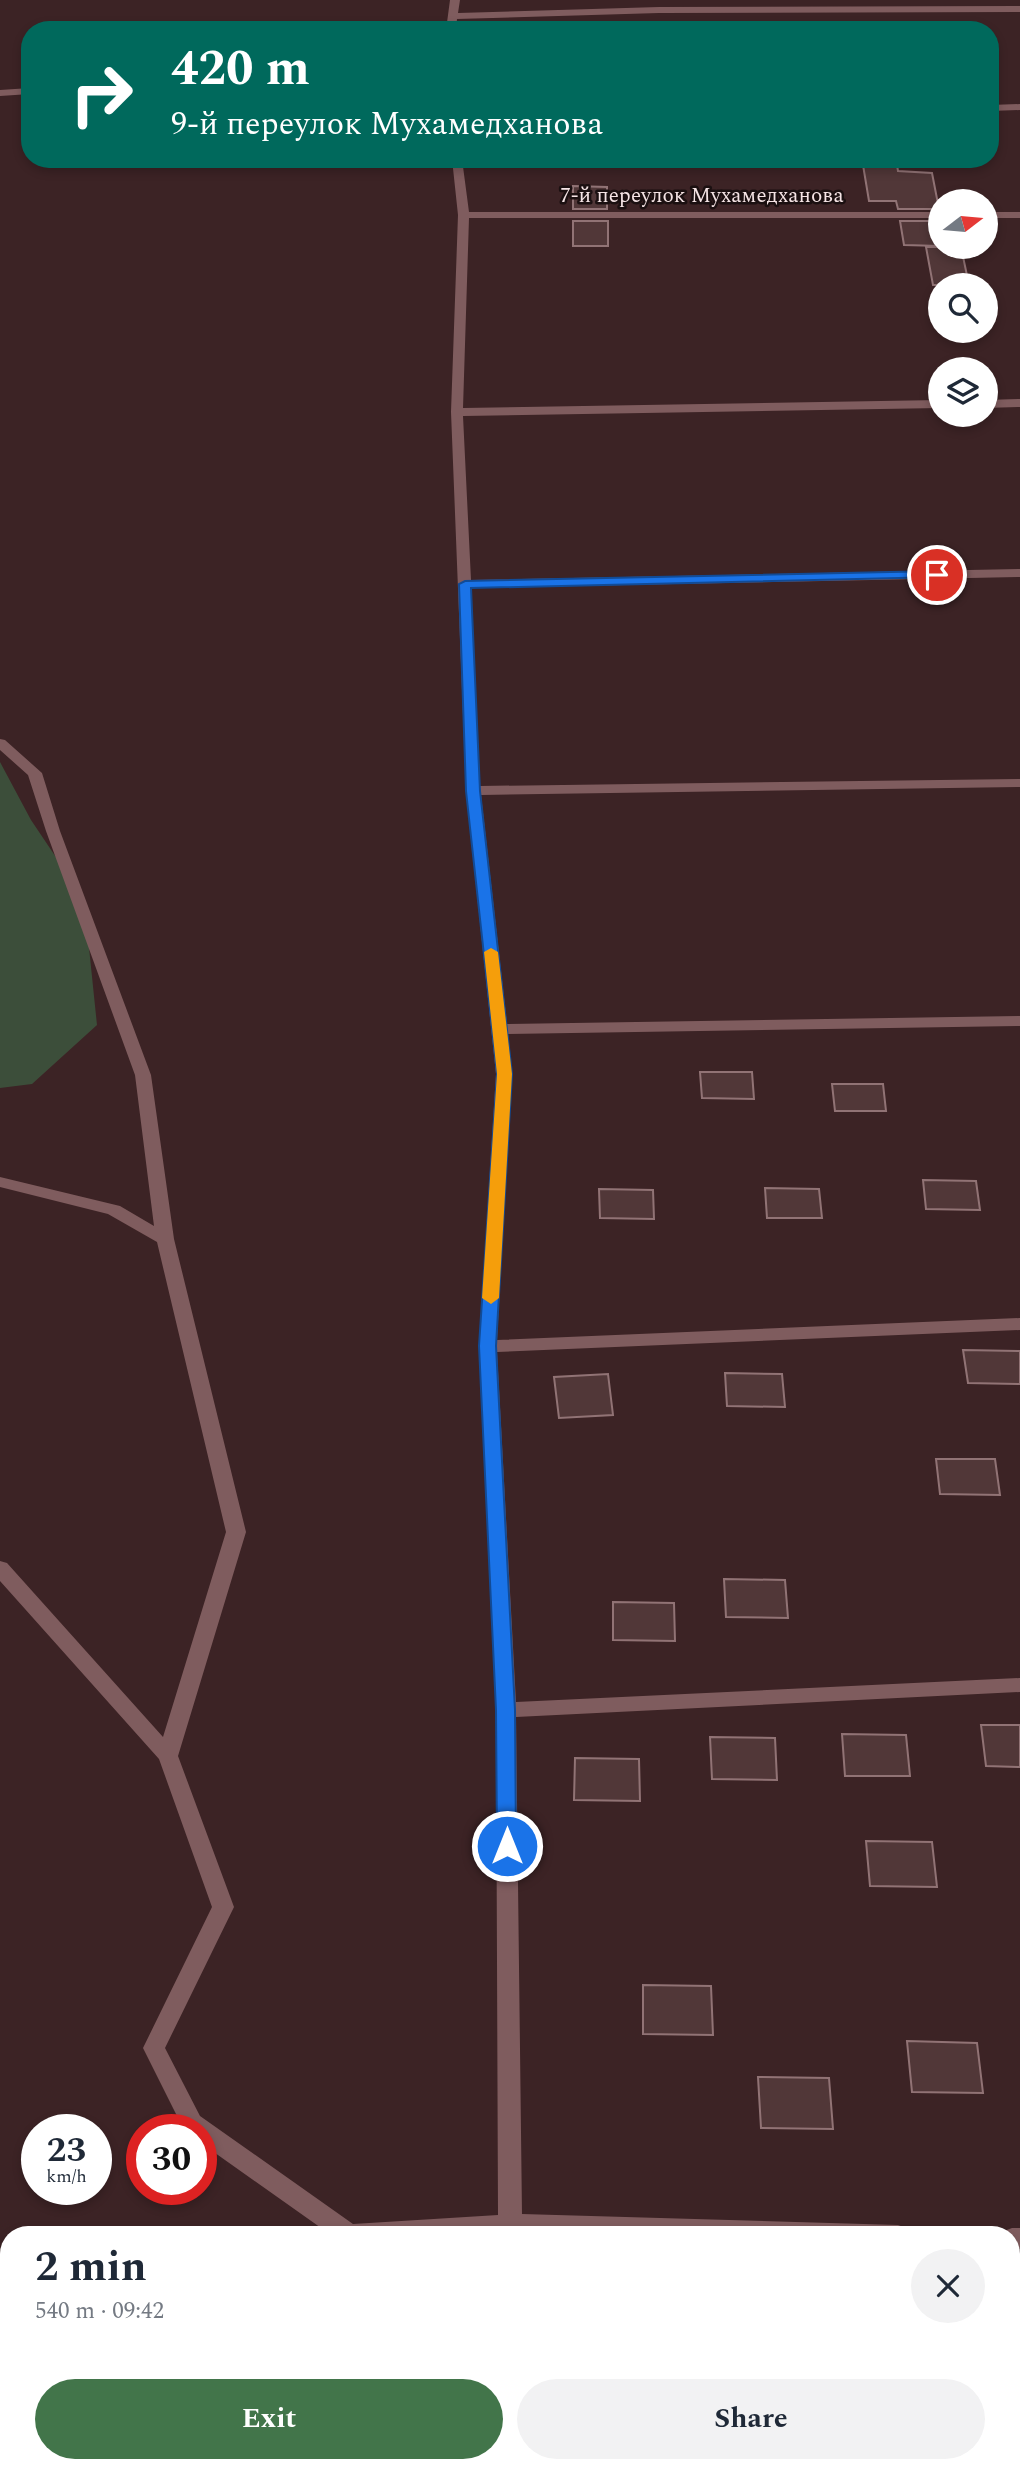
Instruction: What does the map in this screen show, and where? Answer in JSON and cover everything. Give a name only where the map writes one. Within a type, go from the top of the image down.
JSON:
[{"type":"street","points":[[452,21],[455,0]]},
{"type":"street","points":[[453,16],[673,10],[1020,9]]},
{"type":"street","points":[[0,93],[21,92]]},
{"type":"street","points":[[999,108],[1020,107]]},
{"type":"street","points":[[458,168],[464,215],[457,412],[473,791],[504,1074],[488,1346],[506,1710],[510,2226]]},
{"type":"street","name":"7-й переулок Мухамедханова","points":[[464,215],[928,215]]},
{"type":"street","points":[[998,215],[1020,215]]},
{"type":"street","points":[[998,404],[1020,403]]},
{"type":"street","points":[[457,412],[928,404]]},
{"type":"street","points":[[465,584],[1020,573]]},
{"type":"street","points":[[0,743],[35,773],[53,831],[143,1075],[165,1239],[236,1532],[168,1756]]},
{"type":"street","points":[[473,791],[1020,783]]},
{"type":"street","points":[[499,1029],[1020,1021]]},
{"type":"street","points":[[0,1182],[114,1210],[165,1239]]},
{"type":"street","points":[[488,1346],[1020,1324]]},
{"type":"street","points":[[0,1568],[168,1756],[223,1907],[153,2048],[186,2114]]},
{"type":"street","points":[[506,1710],[1020,1685]]},
{"type":"street","points":[[217,2141],[335,2226]]},
{"type":"green space","points":[[0,762],[31,820],[84,899],[97,1025],[32,1084],[0,1088]]},
{"type":"building","points":[[864,168],[898,168],[898,171],[932,173],[935,189],[928,189],[928,209],[898,209],[896,201],[869,201]]},
{"type":"building","points":[[573,186],[607,187],[607,209],[573,209]]},
{"type":"building","points":[[573,221],[608,221],[608,246],[573,246]]},
{"type":"building","points":[[900,221],[928,221],[928,246],[904,245]]},
{"type":"building","points":[[928,259],[964,259],[966,273],[931,273]]},
{"type":"building","points":[[700,1072],[752,1072],[754,1099],[702,1098]]},
{"type":"building","points":[[832,1084],[883,1084],[886,1111],[835,1111]]},
{"type":"building","points":[[923,1180],[976,1181],[980,1210],[926,1209]]},
{"type":"building","points":[[765,1188],[819,1189],[822,1218],[767,1218]]},
{"type":"building","points":[[599,1189],[653,1190],[654,1219],[600,1218]]},
{"type":"building","points":[[963,1350],[1020,1351],[1020,1384],[968,1383]]},
{"type":"building","points":[[725,1373],[782,1374],[785,1407],[727,1406]]},
{"type":"building","points":[[608,1374],[613,1415],[559,1418],[554,1377]]},
{"type":"building","points":[[936,1459],[995,1459],[1000,1495],[940,1494]]},
{"type":"building","points":[[724,1579],[785,1580],[788,1618],[726,1617]]},
{"type":"building","points":[[613,1602],[674,1603],[675,1641],[613,1640]]},
{"type":"building","points":[[981,1725],[1020,1725],[1020,1767],[986,1766]]},
{"type":"building","points":[[842,1734],[906,1735],[910,1776],[845,1776]]},
{"type":"building","points":[[710,1737],[775,1738],[777,1780],[712,1779]]},
{"type":"building","points":[[575,1758],[639,1759],[640,1801],[574,1800]]},
{"type":"building","points":[[866,1841],[932,1842],[937,1887],[870,1886]]},
{"type":"building","points":[[643,1985],[711,1986],[713,2035],[643,2034]]},
{"type":"building","points":[[907,2041],[977,2043],[983,2093],[912,2092]]},
{"type":"building","points":[[758,2077],[829,2078],[833,2129],[761,2128]]},
{"type":"slow traffic","points":[[491,952],[504,1074],[491,1298]]},
{"type":"route","points":[[507,1846],[506,1710],[488,1346],[504,1074],[473,791],[465,584],[937,575]]}]
